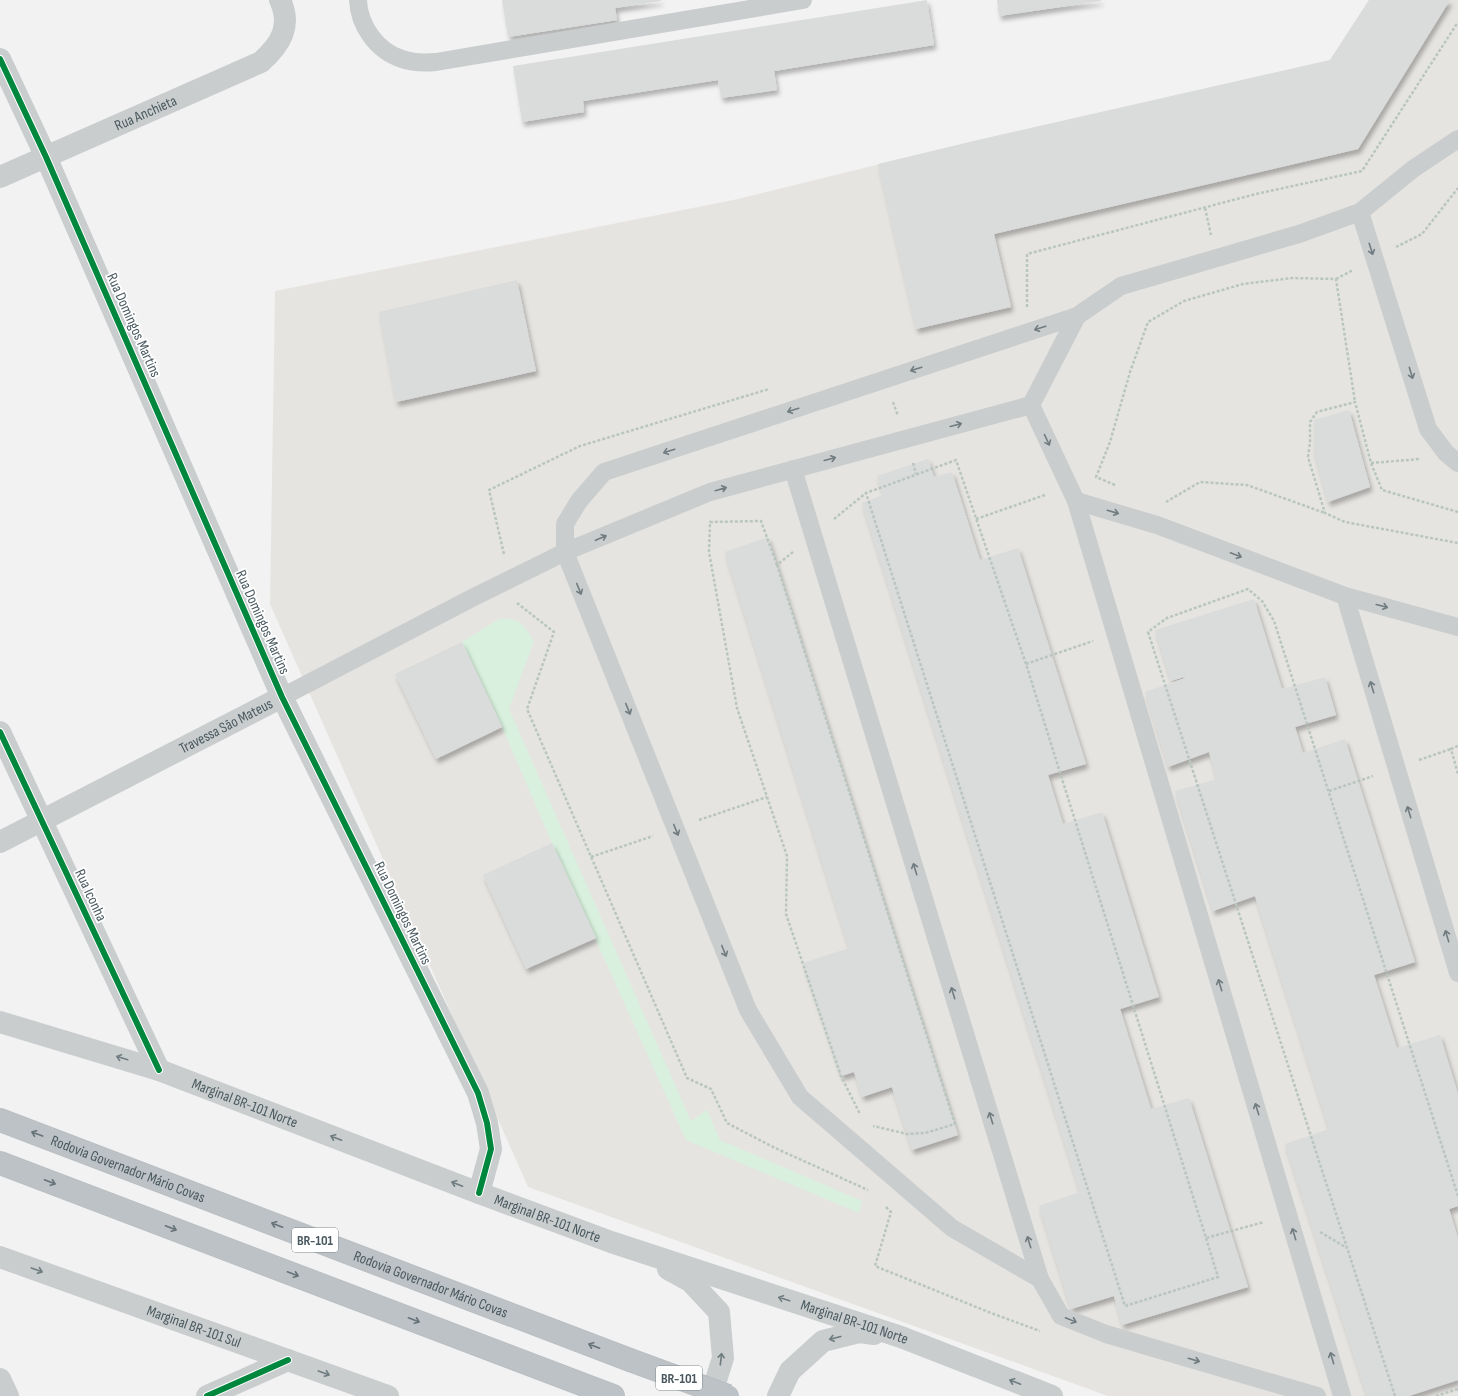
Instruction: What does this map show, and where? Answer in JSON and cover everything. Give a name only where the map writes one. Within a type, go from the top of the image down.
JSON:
[{"type":"highway","name":"Rodovia Governador Mário Covas","points":[[0,1120],[728,1396]]},
{"type":"highway","name":"BR-101","points":[[0,1163],[613,1396]]},
{"type":"main road","name":"Marginal BR-101 Norte","points":[[0,1022],[159,1070],[611,1242],[901,1337],[1052,1396]]},
{"type":"main road","points":[[611,1242],[654,1261],[690,1281],[719,1312],[723,1358],[711,1396]]},
{"type":"main road","name":"Marginal BR-101 Sul","points":[[0,1257],[383,1395]]},
{"type":"main road","points":[[778,1396],[790,1371],[824,1341],[858,1332],[901,1337]]},
{"type":"street","name":"Rua Anchieta","points":[[0,177],[261,62],[274,50],[282,37],[285,24],[284,8],[280,0]]},
{"type":"street","name":"Rua Domingos Martins","points":[[0,59],[46,157],[282,697],[478,1093],[487,1123],[491,1149],[479,1193]]},
{"type":"street","name":"Travessa São Mateus","points":[[0,842],[282,697]]},
{"type":"street","name":"Rua Iconha","points":[[0,732],[159,1070]]},
{"type":"street","points":[[207,1396],[288,1360]]},
{"type":"street","points":[[0,1380],[8,1396]]},
{"type":"lane","points":[[358,0],[358,8],[363,24],[373,39],[386,51],[402,59],[419,63],[436,62],[803,0]]},
{"type":"lane","points":[[1040,1279],[952,1228],[800,1097],[748,1010],[565,552],[565,524],[579,501],[604,472],[1077,316],[1122,286],[1298,234],[1360,212],[1413,169],[1458,138]]},
{"type":"lane","points":[[1360,212],[1428,429],[1446,453],[1454,460]]},
{"type":"lane","points":[[1077,316],[1031,405],[1072,494],[1116,634],[1342,1396]]},
{"type":"lane","name":"Travessa São Mateus","points":[[282,697],[472,598],[565,552],[710,492],[1031,405]]},
{"type":"lane","points":[[793,469],[1040,1279],[1060,1316],[1106,1334],[1317,1396]]},
{"type":"lane","points":[[1072,494],[1345,596],[1458,627]]},
{"type":"lane","points":[[1345,596],[1458,973]]},
{"type":"path","points":[[976,519],[1072,494],[1096,476],[1110,442],[1130,372],[1148,322],[1184,300],[1243,284],[1292,278],[1336,279],[1422,234],[1458,188]]},
{"type":"path","points":[[1336,279],[1355,402],[1371,462],[1382,490],[1458,512]]},
{"type":"path","points":[[1325,513],[1308,457],[1310,422],[1317,412],[1355,402]]},
{"type":"path","points":[[830,521],[866,493],[956,460],[1026,664],[1218,1277],[1125,1306],[866,493]]},
{"type":"path","points":[[1371,462],[1454,460]]},
{"type":"path","points":[[1096,476],[1118,486]]},
{"type":"path","points":[[1162,504],[1200,482],[1247,485],[1346,522],[1458,543]]},
{"type":"path","points":[[862,1117],[841,1076],[786,914],[787,856],[737,708],[709,552],[710,522],[761,521],[777,565],[955,1124],[925,1133],[907,1134],[871,1126]]},
{"type":"path","points":[[777,565],[795,550]]},
{"type":"path","points":[[1026,664],[1116,634],[1148,632],[1166,618],[1248,589],[1262,601],[1274,621],[1458,1196]]},
{"type":"path","points":[[1148,632],[1395,1396]]},
{"type":"path","points":[[1458,746],[1451,748],[1458,774]]},
{"type":"path","points":[[1206,1238],[1289,1215],[1347,1248]]},
{"type":"path","points":[[1436,1396],[1458,1389]]},
{"type":"shaded area","points":[[1369,0],[1458,0],[1458,1396],[1108,1396],[528,1187],[270,604],[275,291],[738,199],[978,140],[1330,60]]},
{"type":"green space","points":[[499,619],[512,619],[517,621],[527,630],[534,641],[509,709],[691,1121],[707,1110],[720,1140],[862,1201],[859,1213],[686,1140],[552,843],[502,727],[462,642]]},
{"type":"building","points":[[502,0],[661,1],[615,8],[617,20],[508,37]]},
{"type":"building","points":[[927,0],[934,45],[774,71],[777,90],[721,98],[718,80],[583,101],[584,112],[522,122],[513,66]]},
{"type":"building","points":[[997,0],[1101,0],[1101,1],[999,16]]},
{"type":"building","points":[[1369,0],[1450,0],[1358,149],[994,234],[1011,307],[916,329],[878,164],[1330,60]]},
{"type":"building","points":[[517,280],[536,371],[396,402],[379,312]]},
{"type":"building","points":[[1349,410],[1370,487],[1328,502],[1314,451],[1314,420]]},
{"type":"building","points":[[928,459],[934,477],[952,472],[980,560],[1018,548],[1086,764],[1048,775],[1063,824],[1102,812],[1159,997],[1120,1009],[1151,1109],[1189,1098],[1248,1287],[1122,1325],[1114,1296],[1071,1309],[1039,1206],[1080,1192],[862,503],[883,495],[877,476]]},
{"type":"building","points":[[768,537],[958,1135],[912,1150],[892,1087],[862,1097],[854,1072],[841,1076],[803,963],[849,948],[725,552]]},
{"type":"building","points":[[1254,599],[1282,689],[1325,677],[1336,715],[1295,727],[1303,753],[1345,739],[1415,962],[1374,975],[1397,1048],[1440,1035],[1458,1094],[1458,1206],[1449,1209],[1458,1238],[1458,1380],[1409,1396],[1367,1396],[1285,1144],[1329,1129],[1255,896],[1213,911],[1175,791],[1217,779],[1209,752],[1168,767],[1145,692],[1185,678],[1171,681],[1155,630]]},
{"type":"building","points":[[462,642],[502,727],[436,759],[395,674]]},
{"type":"building","points":[[552,843],[596,938],[526,969],[483,875]]},
{"type":"cycle path","points":[[0,59],[46,157],[282,697],[478,1093],[487,1123],[491,1149],[479,1193]]},
{"type":"cycle path","points":[[0,732],[159,1070]]},
{"type":"cycle path","points":[[207,1396],[288,1360]]}]
